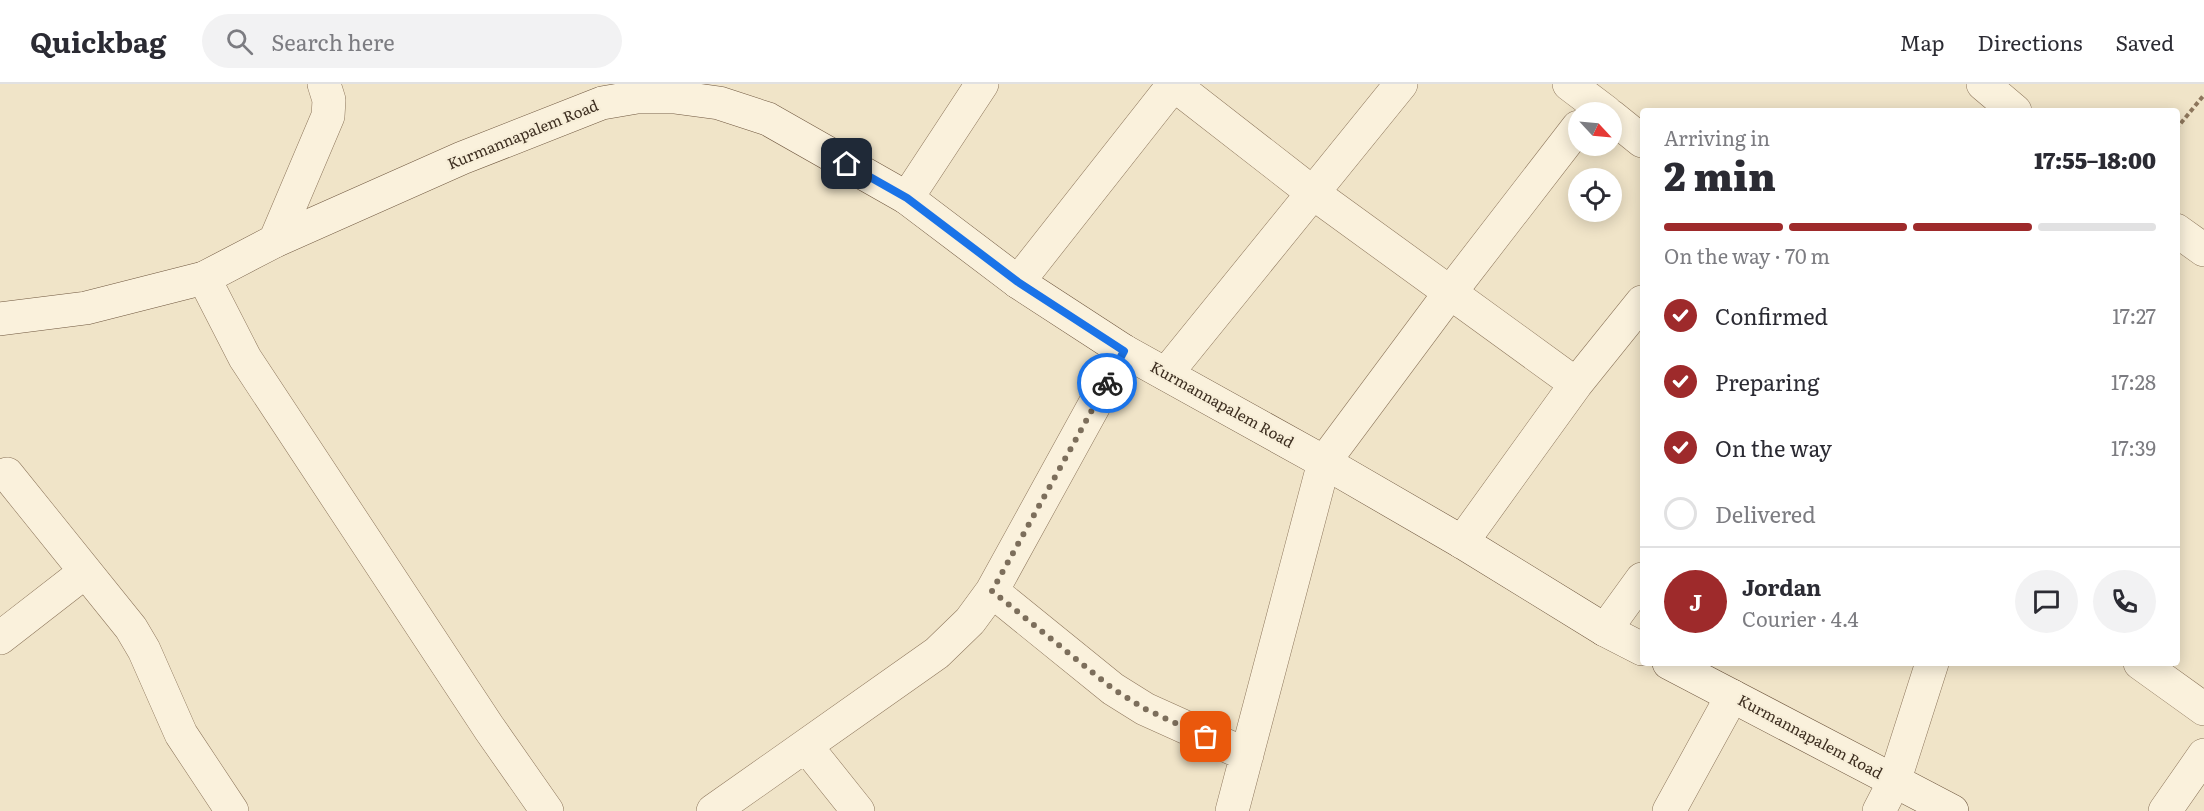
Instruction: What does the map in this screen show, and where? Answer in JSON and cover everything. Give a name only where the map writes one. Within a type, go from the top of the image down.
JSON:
[{"type":"street","points":[[275,241],[328,116],[329,100],[324,84]]},
{"type":"street","points":[[907,198],[982,84]]},
{"type":"street","points":[[1018,282],[1174,84],[1313,193],[1449,294],[1576,384]]},
{"type":"street","points":[[1166,374],[1401,84]]},
{"type":"street","points":[[1569,84],[1590,102]]},
{"type":"street","points":[[1983,84],[2011,108]]},
{"type":"street","name":"Kurmannapalem Road","points":[[0,319],[86,308],[204,278],[275,241],[462,158],[638,91],[719,103],[768,118],[907,198],[1018,282],[1124,351],[1324,462],[1462,542],[1605,630],[1640,648]]},
{"type":"street","points":[[1622,126],[1640,140]]},
{"type":"street","points":[[1232,811],[1324,462],[1449,294],[1568,146]]},
{"type":"street","points":[[2180,233],[2204,250]]},
{"type":"street","points":[[204,278],[245,358],[489,728],[547,811]]},
{"type":"street","points":[[1462,542],[1576,384],[1640,304]]},
{"type":"street","points":[[713,811],[937,653],[970,621],[992,591],[1124,351]]},
{"type":"street","points":[[7,474],[131,628],[144,650],[182,734],[232,811]]},
{"type":"street","points":[[0,638],[85,572]]},
{"type":"street","points":[[1605,630],[1640,582]]},
{"type":"street","points":[[992,591],[1113,689],[1145,709],[1247,755]]},
{"type":"street","name":"Kurmannapalem Road","points":[[1675,666],[1952,811]]},
{"type":"street","points":[[1879,811],[1894,782],[1931,666]]},
{"type":"street","points":[[2144,666],[2204,709]]},
{"type":"street","points":[[1670,811],[1732,696]]},
{"type":"street","points":[[806,746],[858,811]]},
{"type":"street","points":[[2165,811],[2204,755]]},
{"type":"path","points":[[2180,124],[2204,95]]},
{"type":"way so far","points":[[1107,383],[992,591],[1113,689],[1145,709],[1206,737]]},
{"type":"route","points":[[847,164],[907,198],[1018,282],[1124,351],[1107,383]]}]
